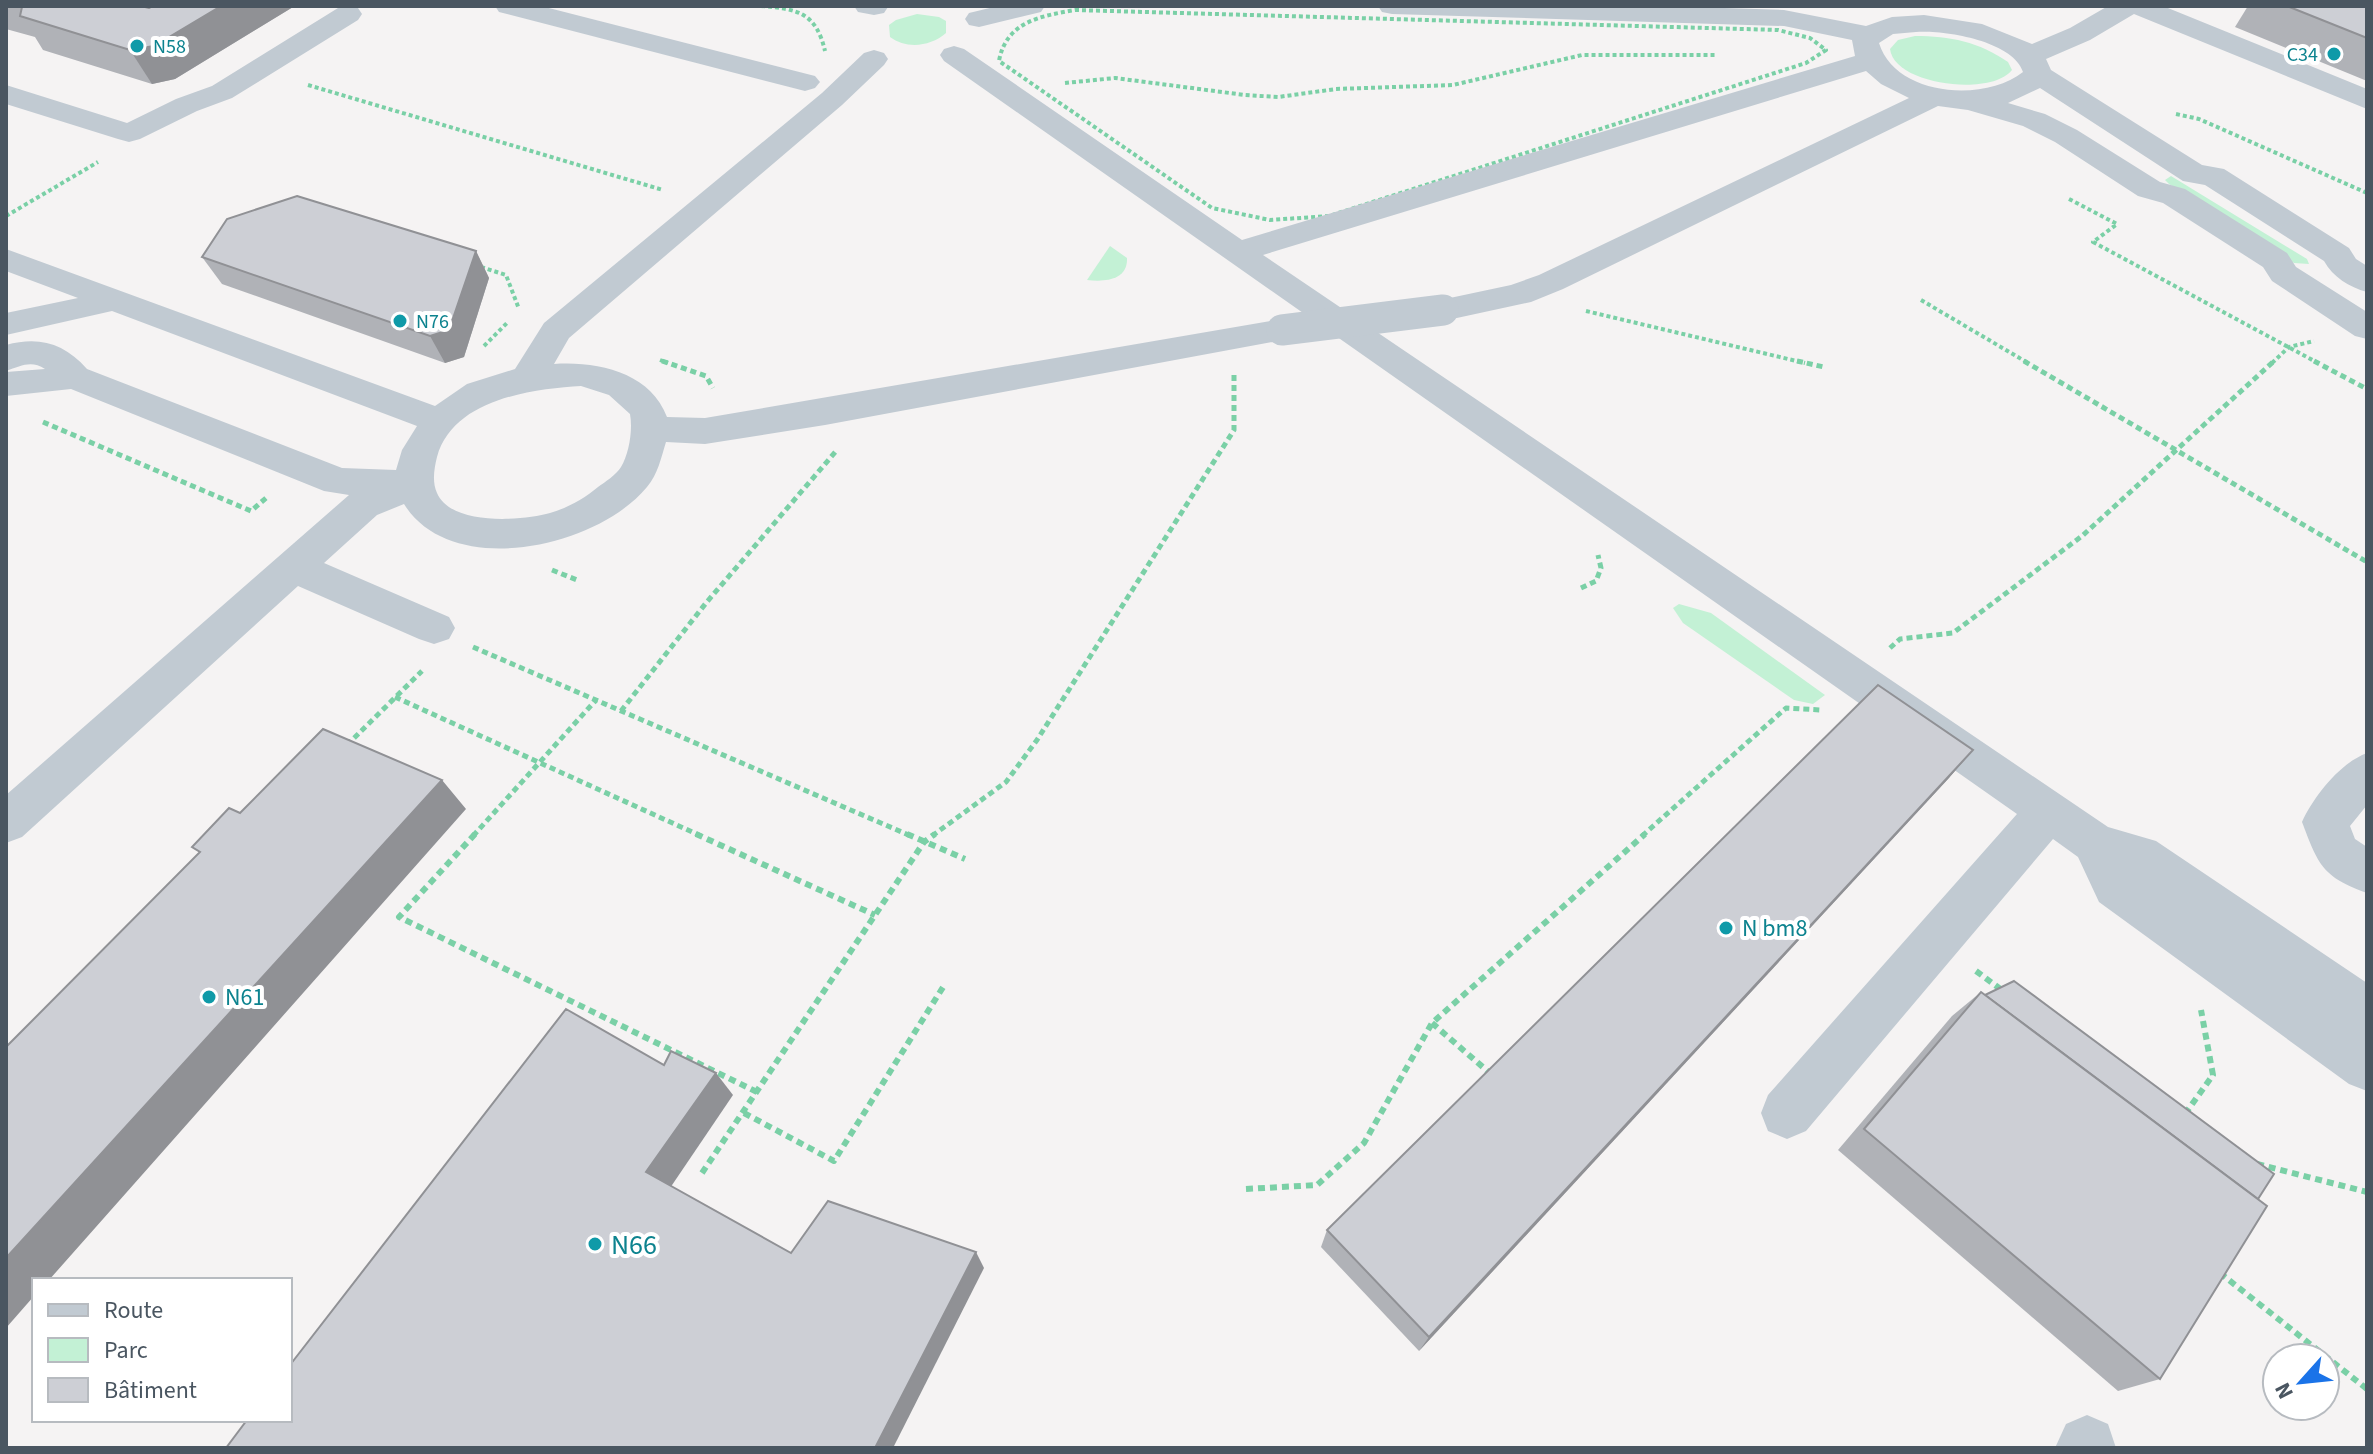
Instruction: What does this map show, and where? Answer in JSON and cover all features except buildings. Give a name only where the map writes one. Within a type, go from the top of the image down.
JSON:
[{"type":"lane","points":[[509,6],[805,82]]},
{"type":"lane","points":[[979,19],[1031,6]]},
{"type":"lane","points":[[1392,6],[1784,18],[1871,48],[1897,82],[1936,96],[1970,101],[2034,120],[2066,136],[2149,189],[2153,201],[2216,242],[2254,265],[2284,274],[2367,328]]},
{"type":"lane","points":[[1970,101],[2009,92],[2034,65],[2127,6]]},
{"type":"lane","points":[[2139,6],[2367,100]]},
{"type":"lane","points":[[6,94],[129,133],[174,113],[199,97],[222,92],[348,14]]},
{"type":"lane","points":[[1237,252],[1829,71],[1871,48],[1883,28],[1896,15],[1960,27],[2006,42],[2034,65],[2194,174],[2196,185],[2321,263],[2355,274]]},
{"type":"lane","points":[[954,55],[2095,843],[2139,856],[2367,1012]]},
{"type":"lane","points":[[528,377],[556,331],[809,119],[874,59]]},
{"type":"lane","points":[[653,429],[705,431],[861,406],[1225,339],[1443,310],[1519,294],[1551,282],[1936,96]]},
{"type":"lane","points":[[6,259],[439,421]]},
{"type":"lane","points":[[6,324],[117,299]]},
{"type":"lane","points":[[6,359],[28,350],[42,351],[65,366],[74,377]]},
{"type":"lane","points":[[581,374],[624,387],[645,405],[653,429],[636,475],[603,505],[558,527],[508,536],[461,531],[428,513],[413,485],[417,453],[439,421],[479,394],[528,377],[581,374]]},
{"type":"lane","points":[[6,384],[74,377],[338,481],[413,485]]},
{"type":"lane","points":[[6,823],[363,505],[413,485]]},
{"type":"lane","points":[[293,567],[451,636]]},
{"type":"lane","points":[[2367,772],[2325,822],[2337,853],[2367,872]]},
{"type":"lane","points":[[1787,1113],[2049,811]]},
{"type":"lane","points":[[2095,843],[2116,887],[2367,1066]]},
{"type":"path","points":[[1075,10],[1764,29],[1810,38],[1824,48],[1825,52],[1817,57],[1772,74],[1329,216],[1275,222],[1239,217],[1212,208],[999,61],[1000,49],[1007,36],[1020,25],[1042,15],[1075,10]]},
{"type":"path","points":[[1812,49],[1824,48]]},
{"type":"path","points":[[1040,90],[1079,79],[1155,81],[1233,94],[1273,97],[1308,90],[1367,87],[1416,89],[1469,82],[1581,55],[1718,55]]},
{"type":"path","points":[[269,63],[273,75],[669,192]]},
{"type":"path","points":[[2168,114],[2185,114],[2199,119],[2367,193]]},
{"type":"path","points":[[2069,199],[2117,224],[2093,242],[2367,389]]},
{"type":"path","points":[[476,266],[506,275],[519,310]]},
{"type":"path","points":[[1921,300],[2367,562]]},
{"type":"path","points":[[1607,315],[1824,367]]},
{"type":"path","points":[[479,351],[509,321]]},
{"type":"path","points":[[702,1173],[924,842],[1006,782],[1037,740],[1234,430],[1234,364],[1225,339]]},
{"type":"path","points":[[1246,1189],[1317,1185],[1352,1154],[1364,1143],[1432,1023],[1786,708],[1816,712],[1840,698],[1900,639],[1953,633],[2082,536],[2289,347],[2318,340]]},
{"type":"path","points":[[656,359],[706,376],[714,389],[705,431]]},
{"type":"path","points":[[621,711],[706,603],[835,454],[861,406]]},
{"type":"path","points":[[1581,588],[1596,581],[1601,568],[1598,554]]},
{"type":"path","points":[[451,636],[965,859]]},
{"type":"path","points":[[343,750],[425,668]]},
{"type":"path","points":[[395,697],[875,915]]},
{"type":"path","points":[[596,700],[399,917],[757,1092]]},
{"type":"path","points":[[1937,941],[2013,998]]},
{"type":"path","points":[[744,1113],[834,1161],[945,984]]},
{"type":"path","points":[[2180,1122],[2213,1075],[2199,998]]},
{"type":"path","points":[[1432,1023],[1493,1076]]},
{"type":"path","points":[[2254,1164],[2367,1192]]},
{"type":"path","points":[[2213,1268],[2367,1389]]},
{"type":"green space","points":[[917,14],[946,21],[946,33],[918,45],[890,37],[889,25]]},
{"type":"green space","points":[[1915,36],[1940,37],[1975,45],[2008,62],[2012,70],[2001,78],[1985,83],[1965,85],[1925,79],[1896,61],[1890,49],[1898,40]]},
{"type":"green space","points":[[2171,176],[2307,259],[2309,264],[2294,263],[2169,184],[2165,180]]},
{"type":"green space","points":[[1110,246],[1127,258],[1124,271],[1107,280],[1087,280]]},
{"type":"green space","points":[[1679,604],[1711,613],[1825,695],[1813,704],[1794,700],[1683,623],[1673,608]]},
{"type":"place","name":"N58","points":[[137,46]]},
{"type":"place","name":"C34","points":[[2334,54]]},
{"type":"place","name":"N76","points":[[400,321]]},
{"type":"place","name":"N bm8","points":[[1726,928]]},
{"type":"place","name":"N61","points":[[209,997]]},
{"type":"place","name":"N66","points":[[595,1244]]}]
